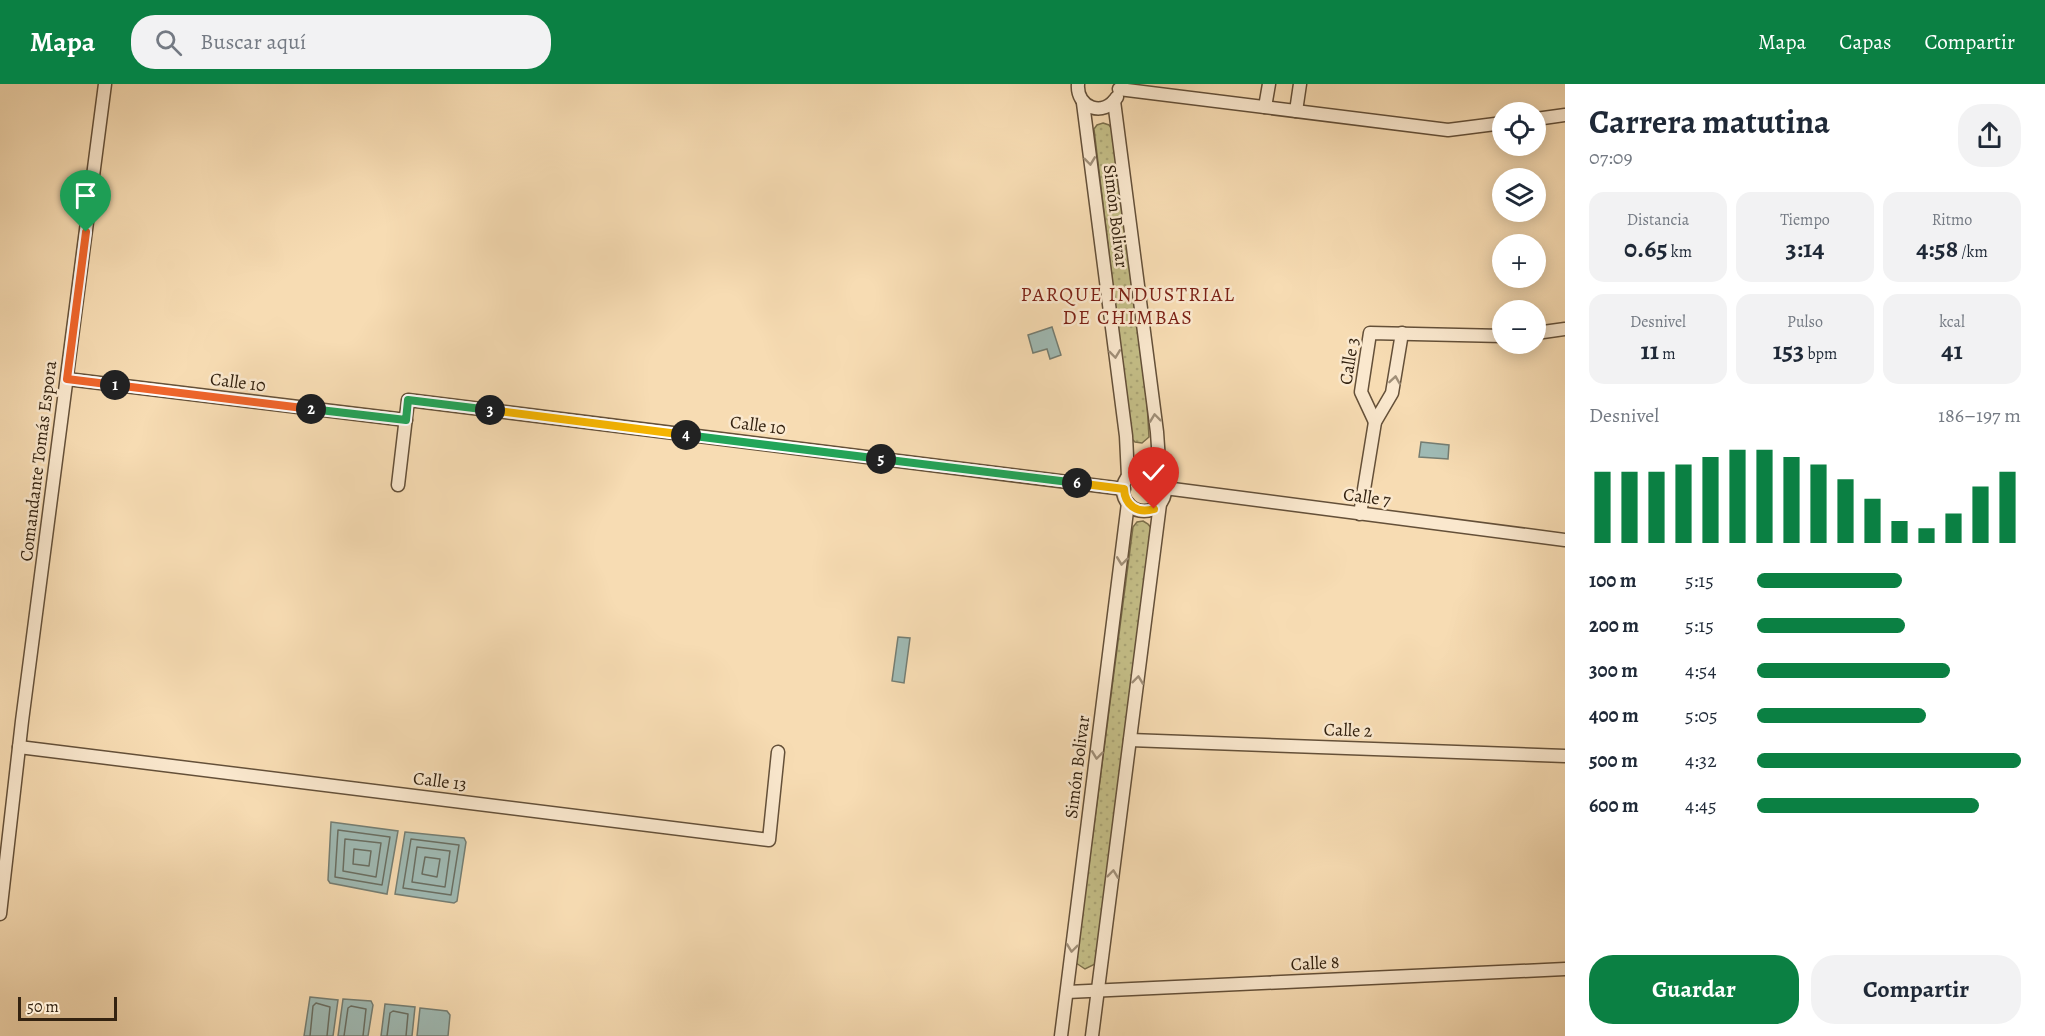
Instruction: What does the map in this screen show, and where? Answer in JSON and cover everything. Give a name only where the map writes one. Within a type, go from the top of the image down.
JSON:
[{"type":"street","name":"Comandante Tomás Espora","points":[[0,914],[19,747],[105,84]]},
{"type":"street","name":"Simón Bolivar","points":[[1078,84],[1078,94],[1083,103],[1126,436],[1126,483]]},
{"type":"street","points":[[1265,107],[1269,84]]},
{"type":"street","points":[[1296,111],[1300,84]]},
{"type":"street","points":[[1083,103],[1093,108],[1104,108],[1114,101],[1119,86],[1448,130],[1492,124]]},
{"type":"street","name":"Simón Bolivar","points":[[1114,101],[1160,476]]},
{"type":"street","points":[[1546,118],[1565,115]]},
{"type":"street","points":[[1546,332],[1565,329]]},
{"type":"street","name":"Calle 3","points":[[1375,422],[1361,392],[1370,333],[1492,336]]},
{"type":"street","points":[[1360,514],[1375,422],[1392,393],[1402,333]]},
{"type":"street","name":"Calle 10","points":[[67,379],[406,420]]},
{"type":"street","name":"Calle 10","points":[[398,485],[408,400],[1126,483]]},
{"type":"street","points":[[1092,1036],[1160,504],[1165,488],[1160,476],[1147,470],[1140,470],[1126,483],[1128,503],[1134,508],[1148,511],[1160,504]]},
{"type":"street","name":"Calle 7","points":[[1165,488],[1565,540]]},
{"type":"street","name":"Simón Bolivar","points":[[1061,1036],[1128,503]]},
{"type":"street","name":"Calle 2","points":[[1130,740],[1565,756]]},
{"type":"street","name":"Calle 13","points":[[19,747],[769,840],[778,752]]},
{"type":"street","name":"Calle 8","points":[[1066,993],[1565,969]]},
{"type":"shaded area","points":[[1103,123],[1112,129],[1147,403],[1149,437],[1142,443],[1135,442],[1131,438],[1094,129]]},
{"type":"shaded area","points":[[1143,521],[1152,529],[1095,964],[1085,969],[1076,963],[1133,527],[1137,522]]},
{"type":"water","points":[[1052,327],[1061,355],[1050,359],[1047,349],[1033,353],[1028,335]]},
{"type":"water","points":[[1421,442],[1449,445],[1448,459],[1419,457]]},
{"type":"water","points":[[898,637],[910,638],[904,683],[892,681]]},
{"type":"water","points":[[331,822],[398,831],[387,894],[330,883],[328,880]]},
{"type":"water","points":[[405,832],[464,838],[466,842],[457,901],[454,903],[395,894]]},
{"type":"water","points":[[310,997],[338,1000],[333,1036],[304,1036]]},
{"type":"water","points":[[343,999],[371,1001],[373,1005],[368,1036],[338,1036]]},
{"type":"water","points":[[385,1004],[415,1007],[412,1036],[381,1036]]},
{"type":"water","points":[[420,1008],[447,1011],[450,1015],[448,1036],[417,1036]]},
{"type":"district","name":"PARQUE INDUSTRIAL DE CHIMBAS","points":[[1128,306]]},
{"type":"route","points":[[86,232],[67,379],[406,420],[408,400],[1124,489],[1128,503],[1134,508],[1140,511],[1154,509]]}]
